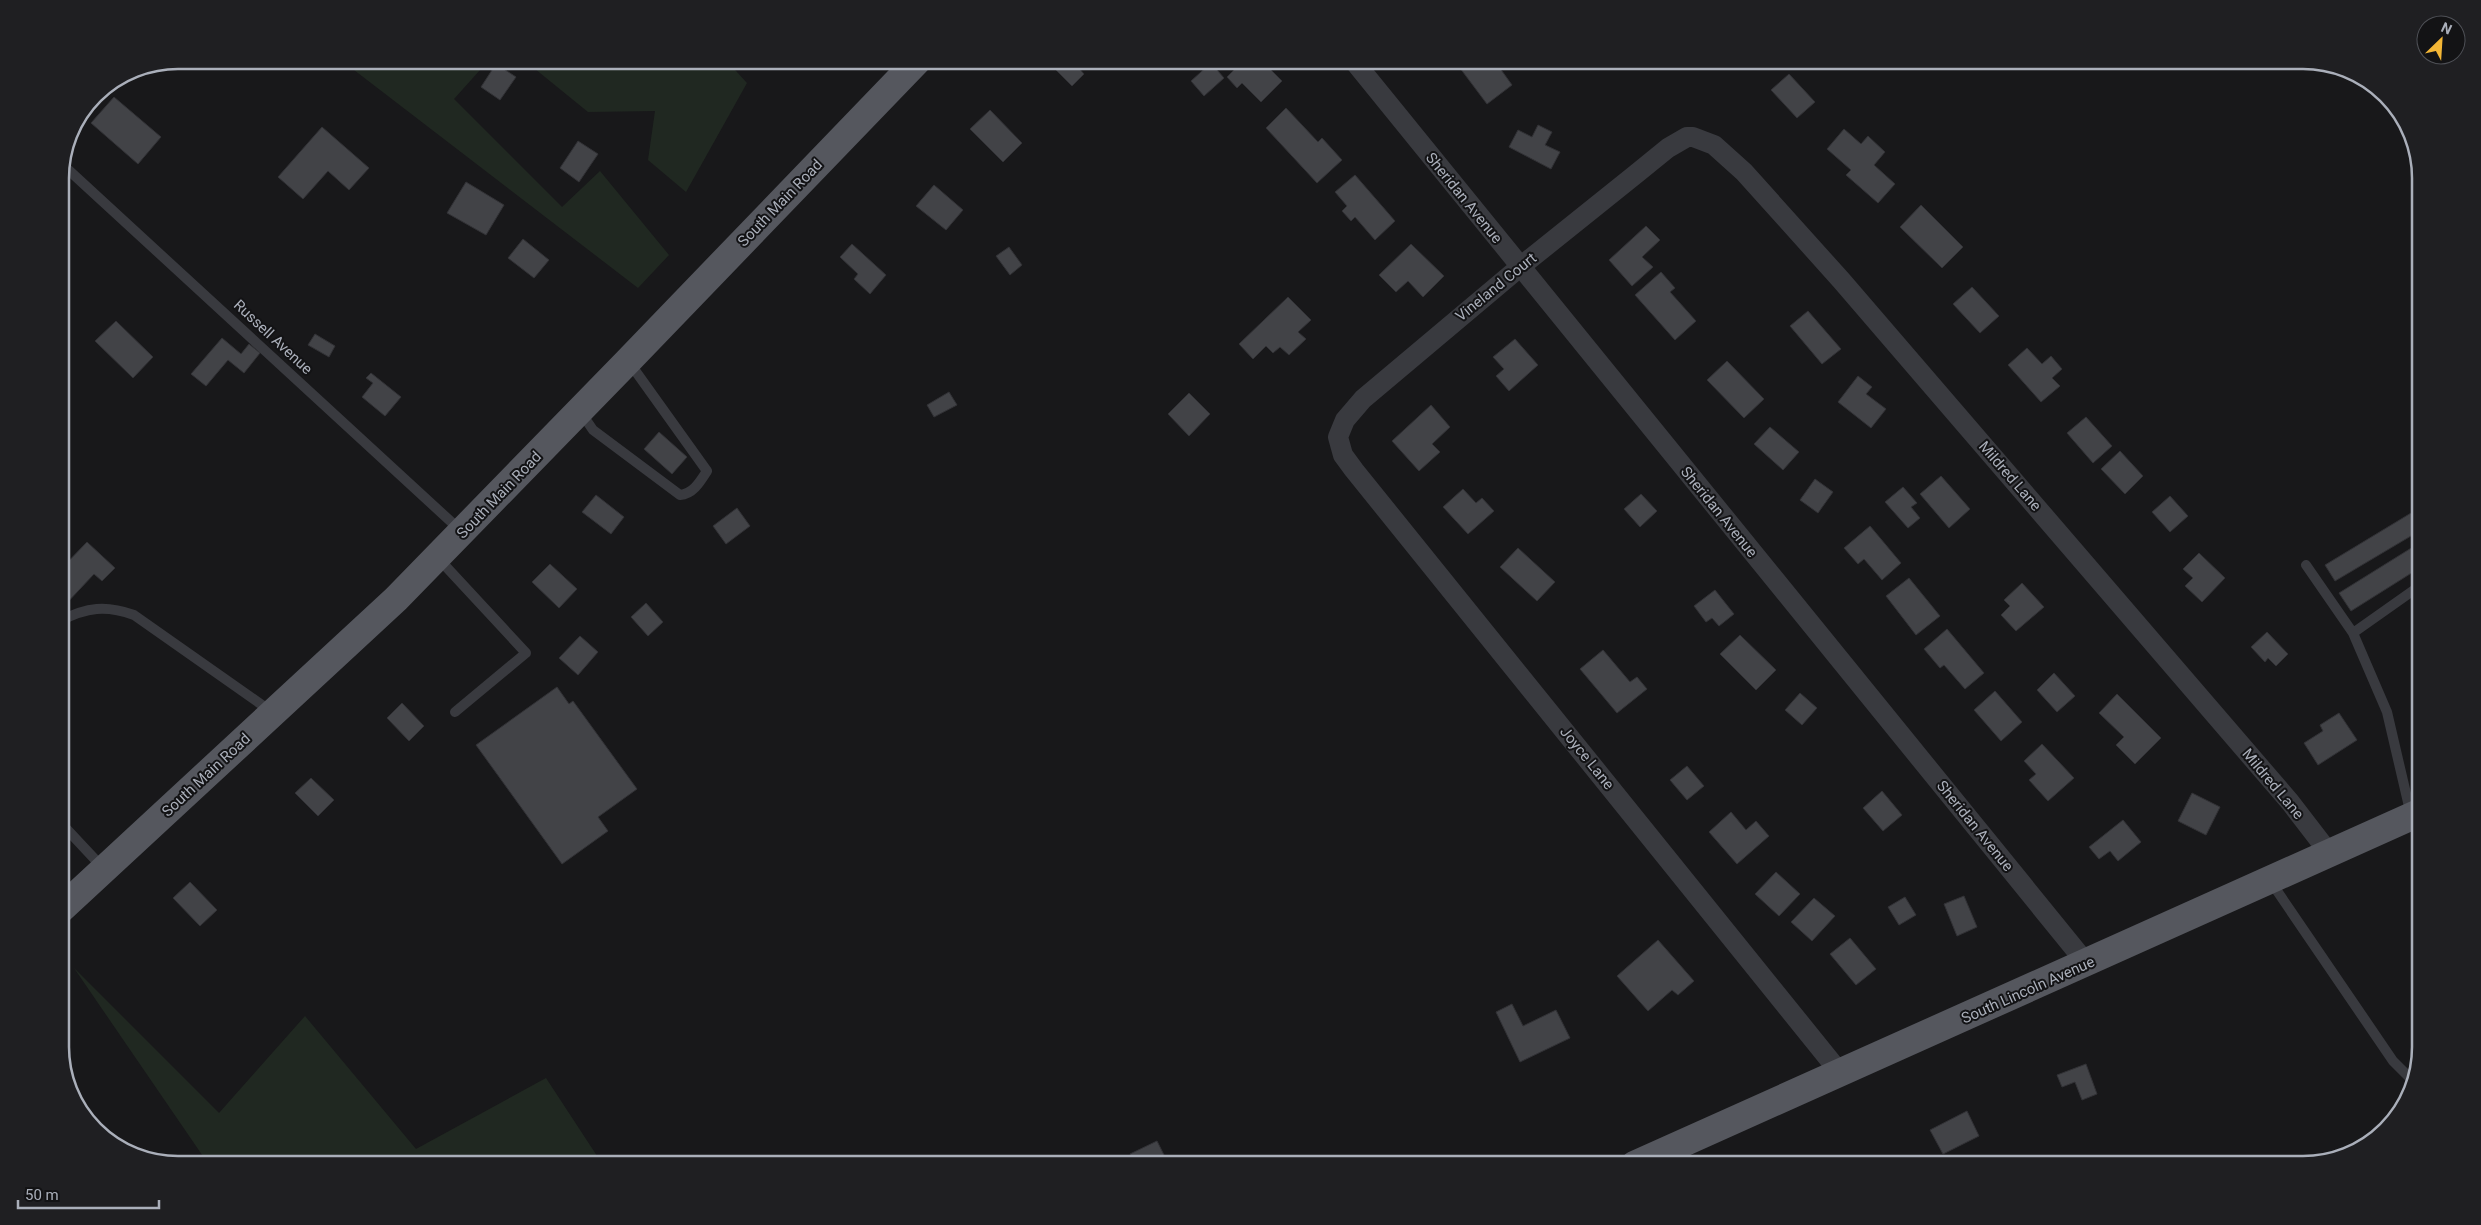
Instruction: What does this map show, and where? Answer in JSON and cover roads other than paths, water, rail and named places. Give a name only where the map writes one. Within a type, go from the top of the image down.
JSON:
[{"type":"main road","name":"South Main Road","points":[[69,902],[396,599],[463,532],[909,69]]},
{"type":"main road","name":"South Lincoln Avenue","points":[[1654,1156],[2087,964],[2412,816]]},
{"type":"street","name":"Sheridan Avenue","points":[[1360,69],[2087,964]]},
{"type":"street","name":"Mildred Lane","points":[[1668,148],[1687,138],[1706,140],[1744,172],[1841,280],[2290,802],[2330,854]]},
{"type":"street","name":"Vineland Court","points":[[1338,439],[1339,430],[1345,420],[1363,399],[1520,267],[1668,148]]},
{"type":"street","name":"Joyce Lane","points":[[1338,439],[1343,455],[1354,470],[1841,1074]]},
{"type":"lane","name":"Russell Avenue","points":[[69,170],[463,532]]},
{"type":"lane","points":[[580,411],[593,430],[680,494],[687,494],[698,484],[707,472],[628,361]]},
{"type":"lane","points":[[438,557],[526,654],[455,712]]},
{"type":"lane","points":[[2306,565],[2353,633],[2387,712],[2412,800]]},
{"type":"lane","points":[[2353,633],[2412,591]]},
{"type":"lane","points":[[69,616],[80,611],[115,608],[134,615],[273,713]]},
{"type":"lane","points":[[69,832],[104,869]]},
{"type":"lane","points":[[2270,881],[2393,1061],[2409,1077]]}]
